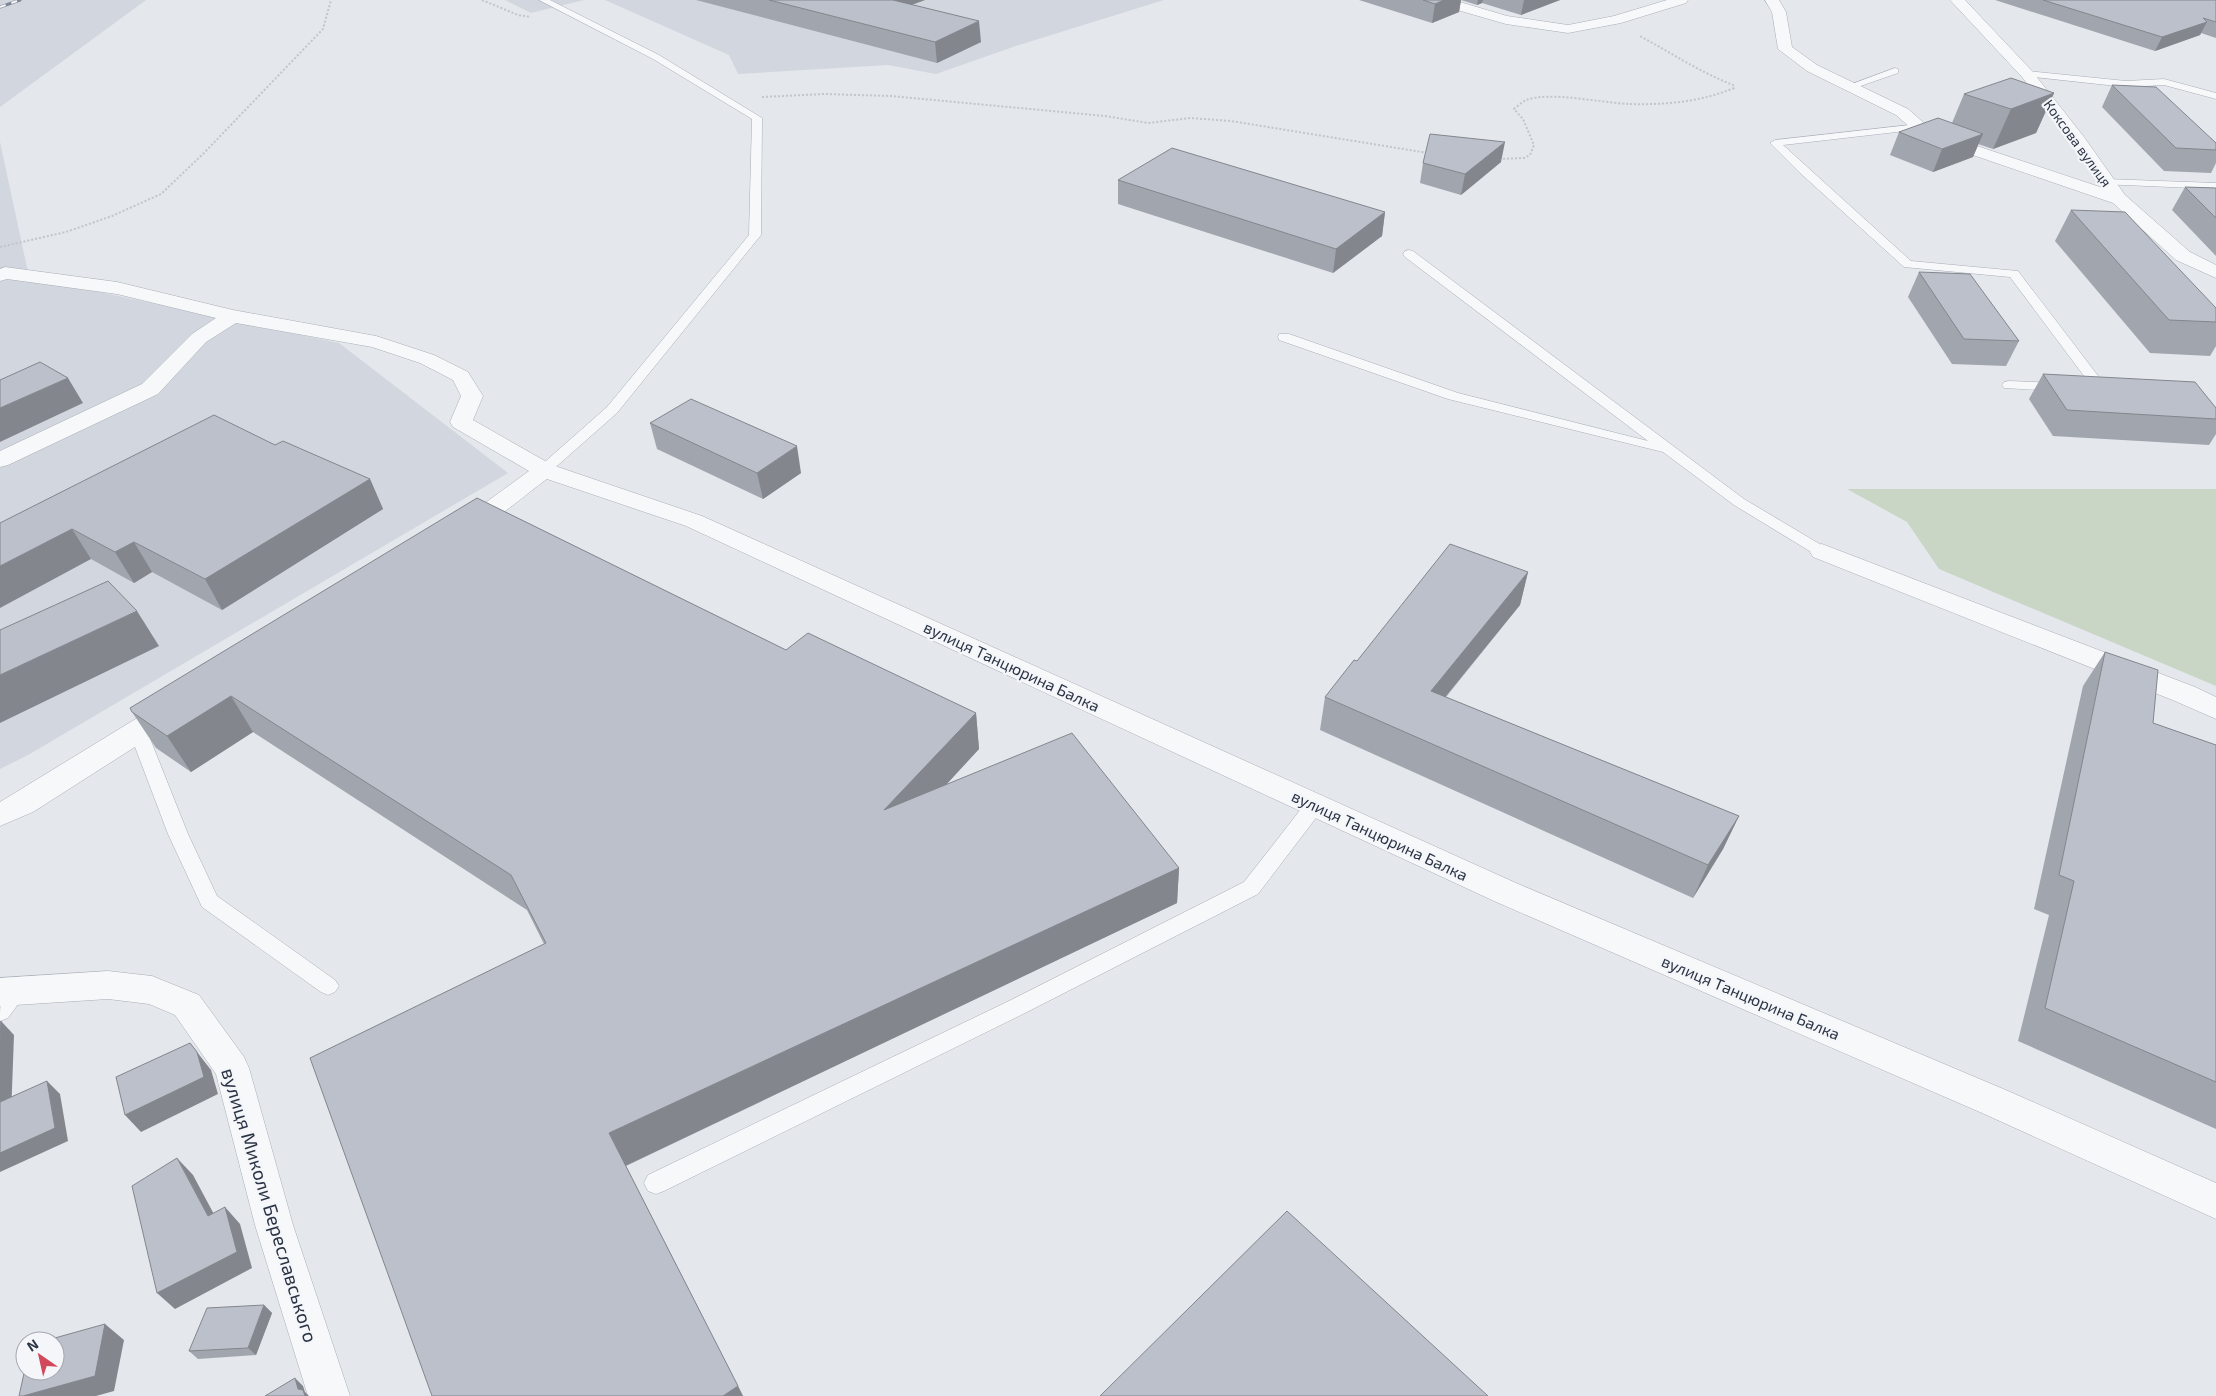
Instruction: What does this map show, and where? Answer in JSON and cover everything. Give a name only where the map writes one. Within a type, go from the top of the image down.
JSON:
[{"type":"street","points":[[1438,0],[1506,20],[1568,29],[1616,20],[1681,0]]},
{"type":"street","points":[[1772,0],[1779,12],[1784,49],[1812,68],[1902,112],[1919,128],[1941,139],[1970,151],[2119,199]]},
{"type":"street","name":"Коксова вулиця","points":[[1957,0],[2028,74],[2078,140],[2105,182],[2119,199],[2183,256],[2214,272]]},
{"type":"street","points":[[0,275],[5,273],[51,278],[116,288],[232,316]]},
{"type":"street","points":[[0,460],[150,389],[199,338],[232,316]]},
{"type":"street","name":"вулиця Танцюрина Балка","points":[[232,316],[376,342],[427,359],[461,376],[472,396],[461,422],[544,470],[694,521],[1505,892],[1995,1102],[2216,1201]]},
{"type":"street","points":[[442,540],[493,508],[544,470]]},
{"type":"street","points":[[1822,552],[2185,694],[2216,709]]},
{"type":"street","points":[[0,815],[23,804],[195,695]]},
{"type":"street","name":"вулиця Миколи Береславського","points":[[5,999],[108,984],[152,990],[187,1005],[232,1068],[274,1225],[329,1396]]},
{"type":"lane","points":[[543,0],[656,57],[757,118],[755,235],[612,410],[544,470]]},
{"type":"lane","points":[[1849,87],[1896,71]]},
{"type":"lane","points":[[2028,74],[2126,84],[2164,82],[2216,96]]},
{"type":"lane","points":[[1919,128],[1776,143],[1803,170],[1908,264],[2014,274],[2100,388],[2009,385]]},
{"type":"lane","points":[[2105,182],[2216,186]]},
{"type":"lane","points":[[1409,254],[1739,502],[1822,552]]},
{"type":"lane","points":[[1284,337],[1453,396],[1669,450]]},
{"type":"lane","points":[[138,731],[178,834],[209,901],[328,986]]},
{"type":"lane","points":[[656,1183],[1019,1006],[1251,888],[1315,805]]},
{"type":"path","points":[[0,247],[66,232],[112,216],[161,194],[203,154],[322,29],[331,0]]},
{"type":"path","points":[[1499,159],[1524,158],[1530,155],[1534,145],[1523,119],[1514,109],[1522,102],[1530,99],[1575,99],[1641,103],[1699,99],[1722,95],[1734,88],[1733,85],[1705,74],[1616,20]]},
{"type":"path","points":[[729,101],[824,94],[936,100],[1105,116],[1148,123],[1190,118],[1231,121],[1436,154]]},
{"type":"shaded area","points":[[0,0],[146,0],[0,107]]},
{"type":"shaded area","points":[[505,0],[584,0],[531,13]]},
{"type":"shaded area","points":[[605,0],[1164,0],[1019,45],[936,74],[888,65],[738,74],[729,55]]},
{"type":"shaded area","points":[[0,142],[29,277],[339,343],[508,473],[28,755],[0,769]]},
{"type":"green space","points":[[1847,489],[2216,489],[2216,686],[1939,569],[1907,522]]},
{"type":"building","points":[[769,0],[893,0],[979,21],[935,42]]},
{"type":"building","points":[[1423,0],[1444,0],[1435,4]]},
{"type":"building","points":[[2043,0],[2216,0],[2216,22],[2203,18],[2207,22],[2162,37]]},
{"type":"building","points":[[2011,78],[2054,93],[2011,109],[1964,94]]},
{"type":"building","points":[[2112,85],[2156,87],[2216,143],[2216,150],[2176,148]]},
{"type":"building","points":[[1938,118],[1983,134],[1942,149],[1899,132]]},
{"type":"building","points":[[1430,134],[1505,142],[1465,174],[1423,163]]},
{"type":"building","points":[[1172,148],[1385,212],[1336,249],[1118,180]]},
{"type":"building","points":[[2185,187],[2216,188],[2216,218]]},
{"type":"building","points":[[2071,210],[2125,212],[2216,308],[2216,322],[2169,320]]},
{"type":"building","points":[[1919,272],[1970,274],[2019,341],[1964,339]]},
{"type":"building","points":[[40,362],[68,378],[0,408],[0,380]]},
{"type":"building","points":[[2043,374],[2195,382],[2216,408],[2216,419],[2067,410]]},
{"type":"building","points":[[691,399],[797,446],[757,473],[650,423]]},
{"type":"building","points":[[214,415],[275,445],[283,441],[370,479],[205,579],[134,542],[115,552],[72,529],[0,566],[0,523]]},
{"type":"building","points":[[477,498],[786,650],[808,633],[976,713],[884,810],[1072,733],[1179,868],[609,1133],[738,1386],[723,1396],[432,1396],[310,1058],[546,943],[511,875],[231,696],[167,736],[132,712],[130,708]]},
{"type":"building","points":[[1450,544],[1528,572],[1431,691],[1739,816],[1708,865],[1325,697],[1354,660],[1357,661]]},
{"type":"building","points":[[108,581],[137,611],[0,675],[0,630]]},
{"type":"building","points":[[2105,652],[2158,670],[2153,723],[2216,745],[2216,1082],[2045,1008],[2074,881],[2059,875]]},
{"type":"building","points":[[190,1043],[197,1052],[204,1077],[125,1115],[116,1077]]},
{"type":"building","points":[[47,1081],[55,1128],[0,1153],[0,1102]]},
{"type":"building","points":[[177,1158],[208,1216],[225,1207],[237,1252],[157,1293],[132,1186]]},
{"type":"building","points":[[1287,1211],[1488,1396],[1100,1396]]},
{"type":"building","points":[[264,1305],[248,1348],[189,1351],[207,1308]]},
{"type":"building","points":[[105,1324],[95,1376],[19,1396],[22,1381],[65,1381],[65,1335]]},
{"type":"building","points":[[295,1378],[298,1389],[303,1390],[305,1396],[265,1396]]},
{"type":"railway","points":[[0,7],[20,0]]}]
